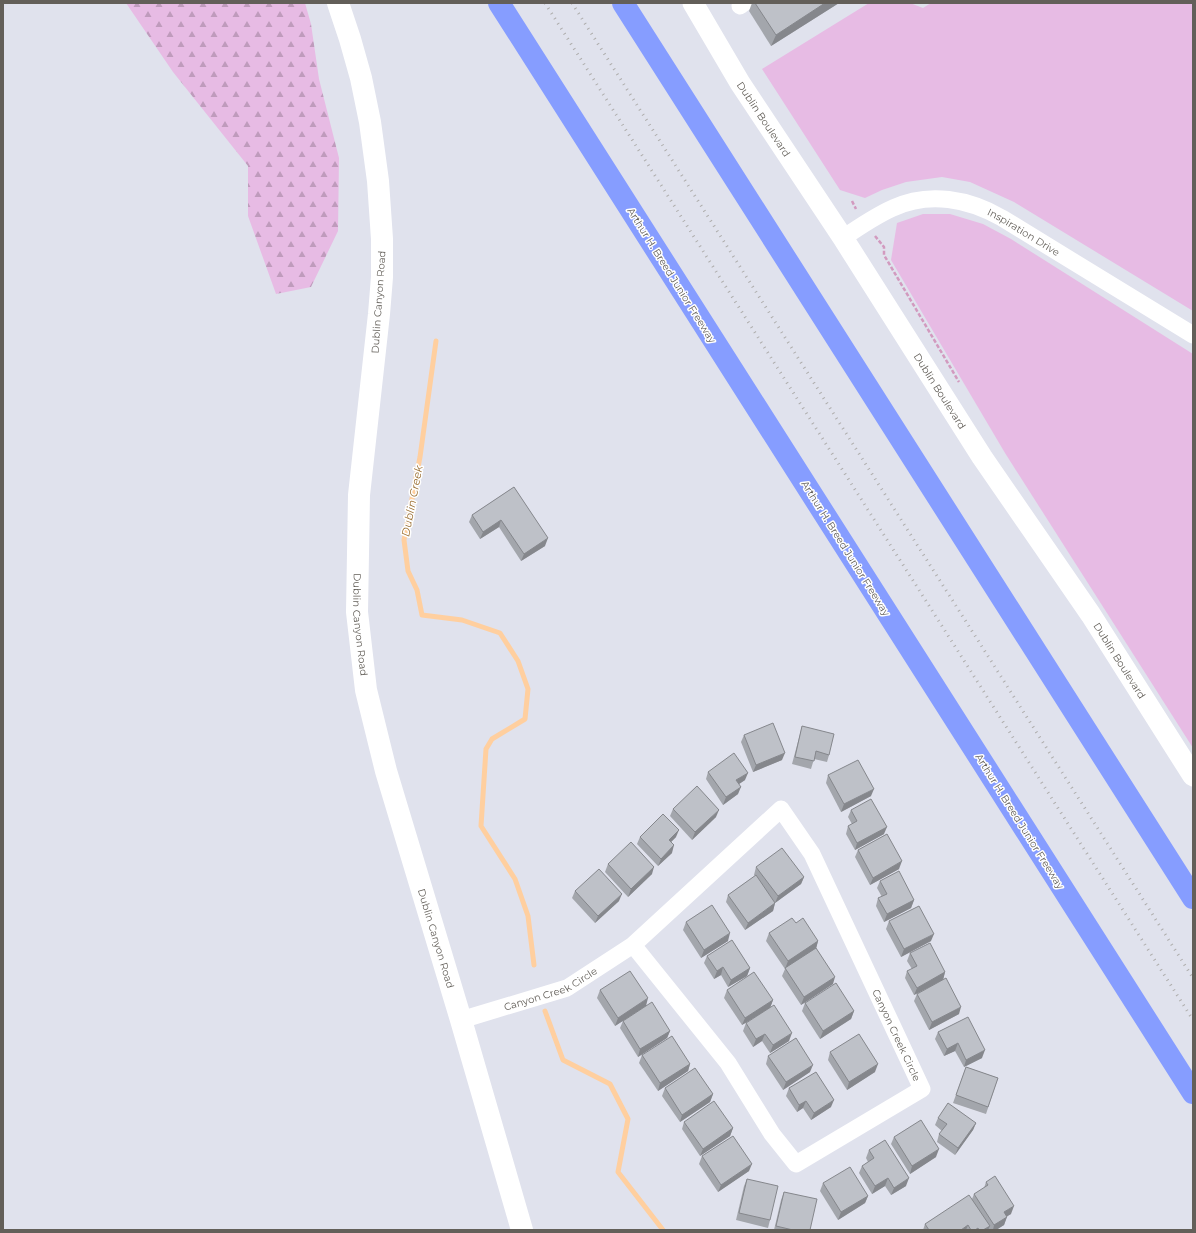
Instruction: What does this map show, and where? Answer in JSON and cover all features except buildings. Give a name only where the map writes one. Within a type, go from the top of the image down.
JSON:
[{"type":"highway","name":"Arthur H. Breed Junior Freeway","points":[[499,3],[1193,1093]]},
{"type":"highway","points":[[623,3],[1193,898]]},
{"type":"main road","name":"Dublin Canyon Road","points":[[338,3],[359,71],[370,122],[378,181],[382,239],[382,277],[379,314],[359,495],[357,612],[366,690],[386,771],[522,1230]]},
{"type":"street","name":"Dublin Boulevard","points":[[693,3],[740,83],[843,238],[982,457],[1091,615],[1193,776]]},
{"type":"street","name":"Inspiration Drive","points":[[843,238],[874,218],[902,204],[938,198],[967,202],[1002,218],[1193,335]]},
{"type":"street","name":"Canyon Creek Circle","points":[[461,1020],[567,988],[633,945],[781,809],[812,854],[922,1089],[796,1164],[772,1134],[728,1063],[633,945]]},
{"type":"green space","points":[[126,3],[305,3],[311,24],[319,79],[339,158],[338,231],[311,287],[276,294],[248,216],[248,166],[173,72]]},
{"type":"green space","points":[[869,3],[910,3],[923,8],[931,3],[1193,3],[1193,311],[1014,202],[970,182],[942,177],[906,182],[882,190],[865,198],[840,190],[762,69]]},
{"type":"green space","points":[[923,214],[950,214],[983,224],[1011,239],[1193,354],[1193,748],[1005,453],[891,260],[897,223]]},
{"type":"waterway","name":"Dublin Creek","points":[[436,341],[420,457],[404,540],[408,571],[417,590],[422,615],[462,620],[500,633],[518,661],[528,689],[525,719],[492,739],[486,749],[481,826],[515,879],[528,916],[534,965]]},
{"type":"waterway","name":"Dublin Creek","points":[[545,1011],[563,1060],[610,1084],[628,1119],[618,1172],[663,1230]]},
{"type":"railway","points":[[545,3],[1193,1020]]},
{"type":"railway","points":[[572,3],[1193,978]]}]
